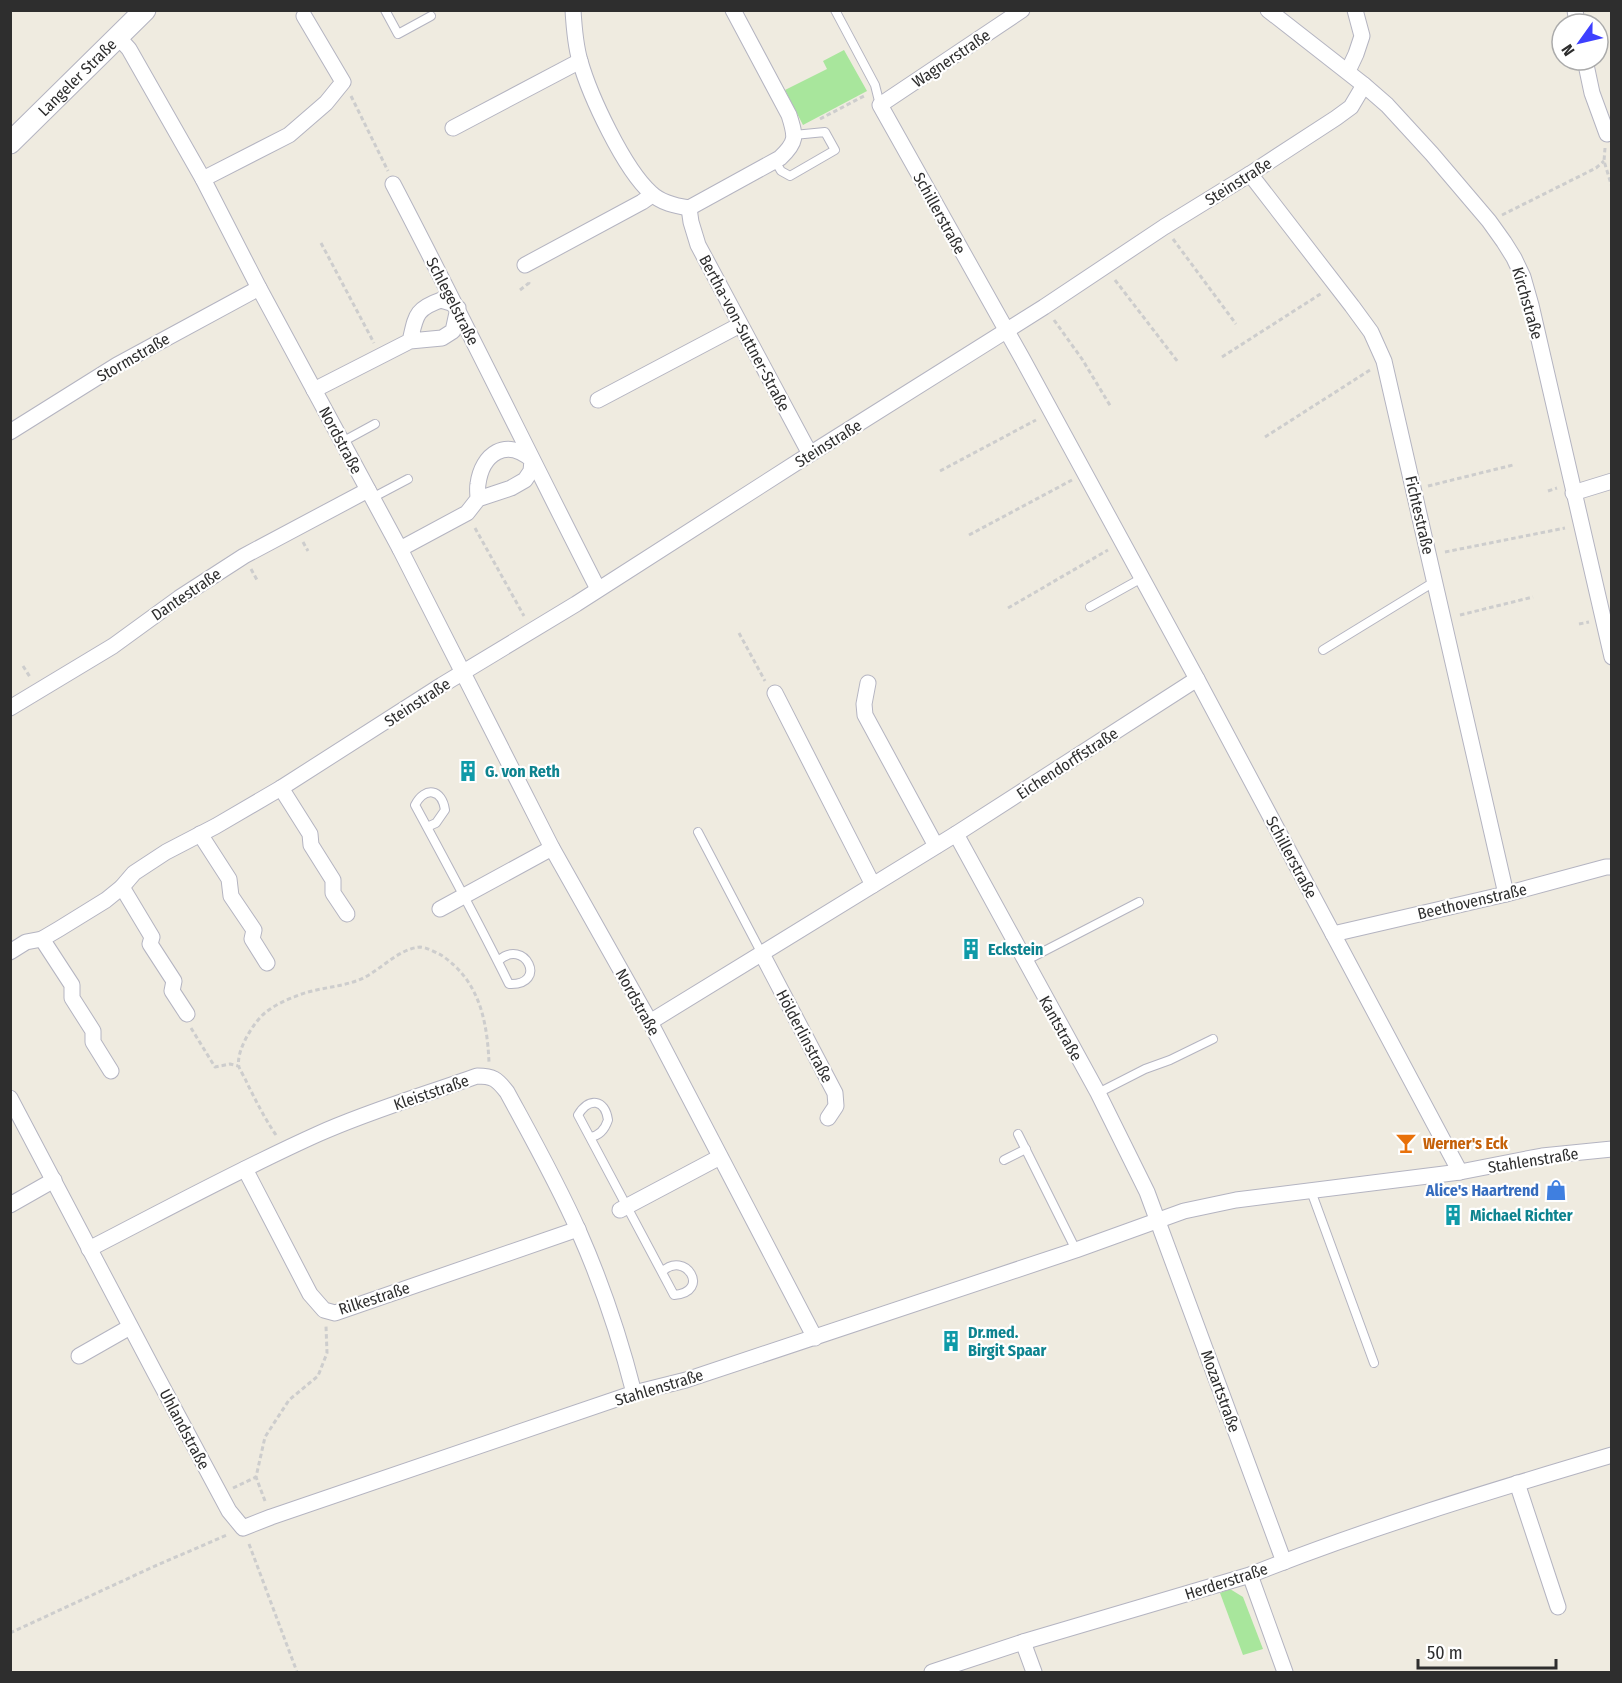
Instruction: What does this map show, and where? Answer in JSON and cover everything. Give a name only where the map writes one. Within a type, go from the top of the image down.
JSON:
[{"type":"street","name":"Langeler Straße","points":[[10,143],[145,10]]},
{"type":"street","points":[[573,10],[580,61],[594,98],[639,180],[652,195],[670,204],[689,208],[775,161],[791,148],[794,134],[789,116],[733,10]]},
{"type":"street","name":"Wagnerstraße","points":[[880,105],[1022,10]]},
{"type":"street","name":"Kirchstraße","points":[[1268,10],[1348,71],[1406,124],[1489,221],[1514,258],[1523,277],[1531,305],[1611,657]]},
{"type":"street","points":[[1348,71],[1362,36],[1355,10]]},
{"type":"street","points":[[203,180],[289,135],[326,103],[343,82],[304,16]]},
{"type":"street","name":"Nordstraße","points":[[119,38],[133,56],[203,180],[399,549],[552,848],[650,1022],[815,1338]]},
{"type":"street","points":[[453,128],[580,61]]},
{"type":"street","points":[[1588,72],[1592,93],[1607,134]]},
{"type":"street","name":"Steinstraße","points":[[10,952],[26,942],[42,939],[106,900],[134,873],[165,852],[216,826],[281,788],[1044,307],[1164,227],[1336,118],[1351,107],[1364,85]]},
{"type":"street","name":"Schillerstraße","points":[[880,105],[1197,679],[1460,1172]]},
{"type":"street","name":"Fichtestraße","points":[[1250,174],[1371,332],[1384,361],[1506,894]]},
{"type":"street","name":"Schlegelstraße","points":[[393,184],[458,308],[598,589]]},
{"type":"street","points":[[525,265],[652,195]]},
{"type":"street","name":"Bertha-von-Suttner-Straße","points":[[689,208],[698,245],[810,454]]},
{"type":"street","name":"Stormstraße","points":[[10,432],[117,365],[259,288]]},
{"type":"street","points":[[314,390],[410,341],[442,338],[453,331],[458,308],[441,300],[420,309],[410,341]]},
{"type":"street","points":[[598,400],[740,325]]},
{"type":"street","points":[[399,549],[467,513],[478,499],[512,488],[525,480],[531,471],[532,460],[523,452],[505,448],[491,456],[482,470],[478,484],[478,499]]},
{"type":"street","points":[[1573,493],[1611,481]]},
{"type":"street","name":"Dantestraße","points":[[10,708],[113,646],[179,598],[244,556],[370,494]]},
{"type":"street","name":"Eichendorffstraße","points":[[650,1022],[956,834],[1197,679]]},
{"type":"street","points":[[868,683],[864,704],[865,715],[936,846]]},
{"type":"street","points":[[772,690],[873,885]]},
{"type":"street","points":[[281,788],[310,834],[311,845],[333,880],[333,893],[347,914]]},
{"type":"street","points":[[200,834],[229,879],[231,896],[254,930],[252,939],[267,963]]},
{"type":"street","name":"Kantstraße","points":[[956,834],[1024,962],[1098,1093],[1147,1192],[1157,1220]]},
{"type":"street","points":[[440,909],[552,848]]},
{"type":"street","name":"Beethovenstraße","points":[[1333,933],[1506,894],[1611,867]]},
{"type":"street","points":[[122,887],[152,937],[150,945],[174,981],[172,991],[187,1014]]},
{"type":"street","points":[[42,939],[72,985],[72,998],[93,1031],[93,1042],[111,1071]]},
{"type":"street","name":"Hölderlinstraße","points":[[762,954],[835,1093],[836,1106],[828,1118]]},
{"type":"street","name":"Kleiststraße","points":[[89,1250],[284,1149],[356,1118],[477,1076],[490,1076],[507,1092],[578,1229],[621,1345],[634,1393]]},
{"type":"street","name":"Uhlandstraße","points":[[10,1098],[229,1511],[243,1528]]},
{"type":"street","name":"Stahlenstraße","points":[[243,1528],[634,1393],[686,1380],[815,1338],[1184,1211],[1236,1200],[1460,1172],[1542,1156],[1611,1149]]},
{"type":"street","points":[[624,1208],[720,1157]]},
{"type":"street","name":"Rilkestraße","points":[[245,1169],[310,1294],[324,1310],[335,1313],[578,1229]]},
{"type":"street","points":[[10,1205],[54,1180]]},
{"type":"street","name":"Mozartstraße","points":[[1157,1220],[1284,1562]]},
{"type":"street","points":[[78,1356],[130,1327]]},
{"type":"street","name":"Herderstraße","points":[[932,1672],[1023,1642],[1250,1575],[1457,1501],[1611,1455]]},
{"type":"street","points":[[1517,1483],[1558,1607]]},
{"type":"street","points":[[1250,1575],[1285,1672]]},
{"type":"street","points":[[1023,1642],[1034,1672]]},
{"type":"lane","points":[[386,10],[398,34],[431,16]]},
{"type":"lane","name":"Schillerstraße","points":[[835,10],[876,89],[880,105]]},
{"type":"lane","points":[[775,161],[781,171],[790,176],[835,150],[825,132],[794,134]]},
{"type":"lane","points":[[342,442],[375,424]]},
{"type":"lane","points":[[370,494],[408,479]]},
{"type":"lane","points":[[1090,608],[1142,578]]},
{"type":"lane","points":[[1323,650],[1435,582]]},
{"type":"lane","points":[[427,826],[436,823],[445,810],[442,799],[436,793],[431,792],[422,795],[415,805],[465,896],[509,984],[520,983],[531,973],[530,965],[522,956],[514,954],[498,961]]},
{"type":"lane","points":[[698,832],[762,954]]},
{"type":"lane","points":[[1024,962],[1138,902]]},
{"type":"lane","points":[[1098,1093],[1213,1039]]},
{"type":"lane","points":[[590,1137],[599,1134],[608,1120],[605,1109],[594,1103],[585,1106],[578,1115],[624,1208],[674,1295],[683,1294],[692,1288],[693,1279],[685,1266],[673,1265],[662,1272]]},
{"type":"lane","points":[[1018,1134],[1076,1250]]},
{"type":"lane","points":[[1004,1160],[1026,1149]]},
{"type":"lane","points":[[1311,1191],[1374,1363]]},
{"type":"path","points":[[343,82],[393,184]]},
{"type":"path","points":[[794,134],[876,89]]},
{"type":"path","points":[[1607,134],[1604,160],[1611,187]]},
{"type":"path","points":[[1489,221],[1596,168],[1604,160]]},
{"type":"path","points":[[1164,227],[1236,324]]},
{"type":"path","points":[[321,243],[381,355]]},
{"type":"path","points":[[1104,267],[1178,362]]},
{"type":"path","points":[[1222,357],[1336,284]]},
{"type":"path","points":[[1044,307],[1082,360],[1111,407]]},
{"type":"path","points":[[1265,437],[1384,361]]},
{"type":"path","points":[[940,471],[1051,412]]},
{"type":"path","points":[[1414,490],[1513,465]]},
{"type":"path","points":[[969,535],[1084,474]]},
{"type":"path","points":[[467,513],[532,631]]},
{"type":"path","points":[[1429,555],[1581,525]]},
{"type":"path","points":[[1008,608],[1122,542]]},
{"type":"path","points":[[1443,619],[1533,597]]},
{"type":"path","points":[[739,633],[772,690]]},
{"type":"path","points":[[284,1149],[238,1066],[247,1036],[266,1012],[295,996],[358,981],[409,950],[422,947],[436,952],[451,962],[465,976],[485,1019],[490,1076]]},
{"type":"path","points":[[198,1040],[215,1066],[230,1064],[238,1066]]},
{"type":"path","points":[[271,1517],[256,1477],[265,1437],[289,1400],[318,1376],[327,1353],[324,1310]]},
{"type":"path","points":[[220,1494],[256,1477]]},
{"type":"path","points":[[10,1633],[154,1566],[243,1528],[297,1672]]},
{"type":"green space","points":[[844,50],[867,91],[803,125],[785,90],[827,69],[823,61]]},
{"type":"green space","points":[[1230,1589],[1243,1597],[1263,1649],[1243,1655],[1220,1593]]},
{"type":"place","name":"G. von Reth","points":[[468,771]]},
{"type":"place","name":"Eckstein","points":[[971,949]]},
{"type":"place","name":"Werner's Eck","points":[[1406,1143]]},
{"type":"place","name":"Alice's Haartrend","points":[[1556,1190]]},
{"type":"place","name":"Michael Richter","points":[[1453,1215]]},
{"type":"place","name":"Dr.med. Birgit Spaar","points":[[951,1341]]}]
